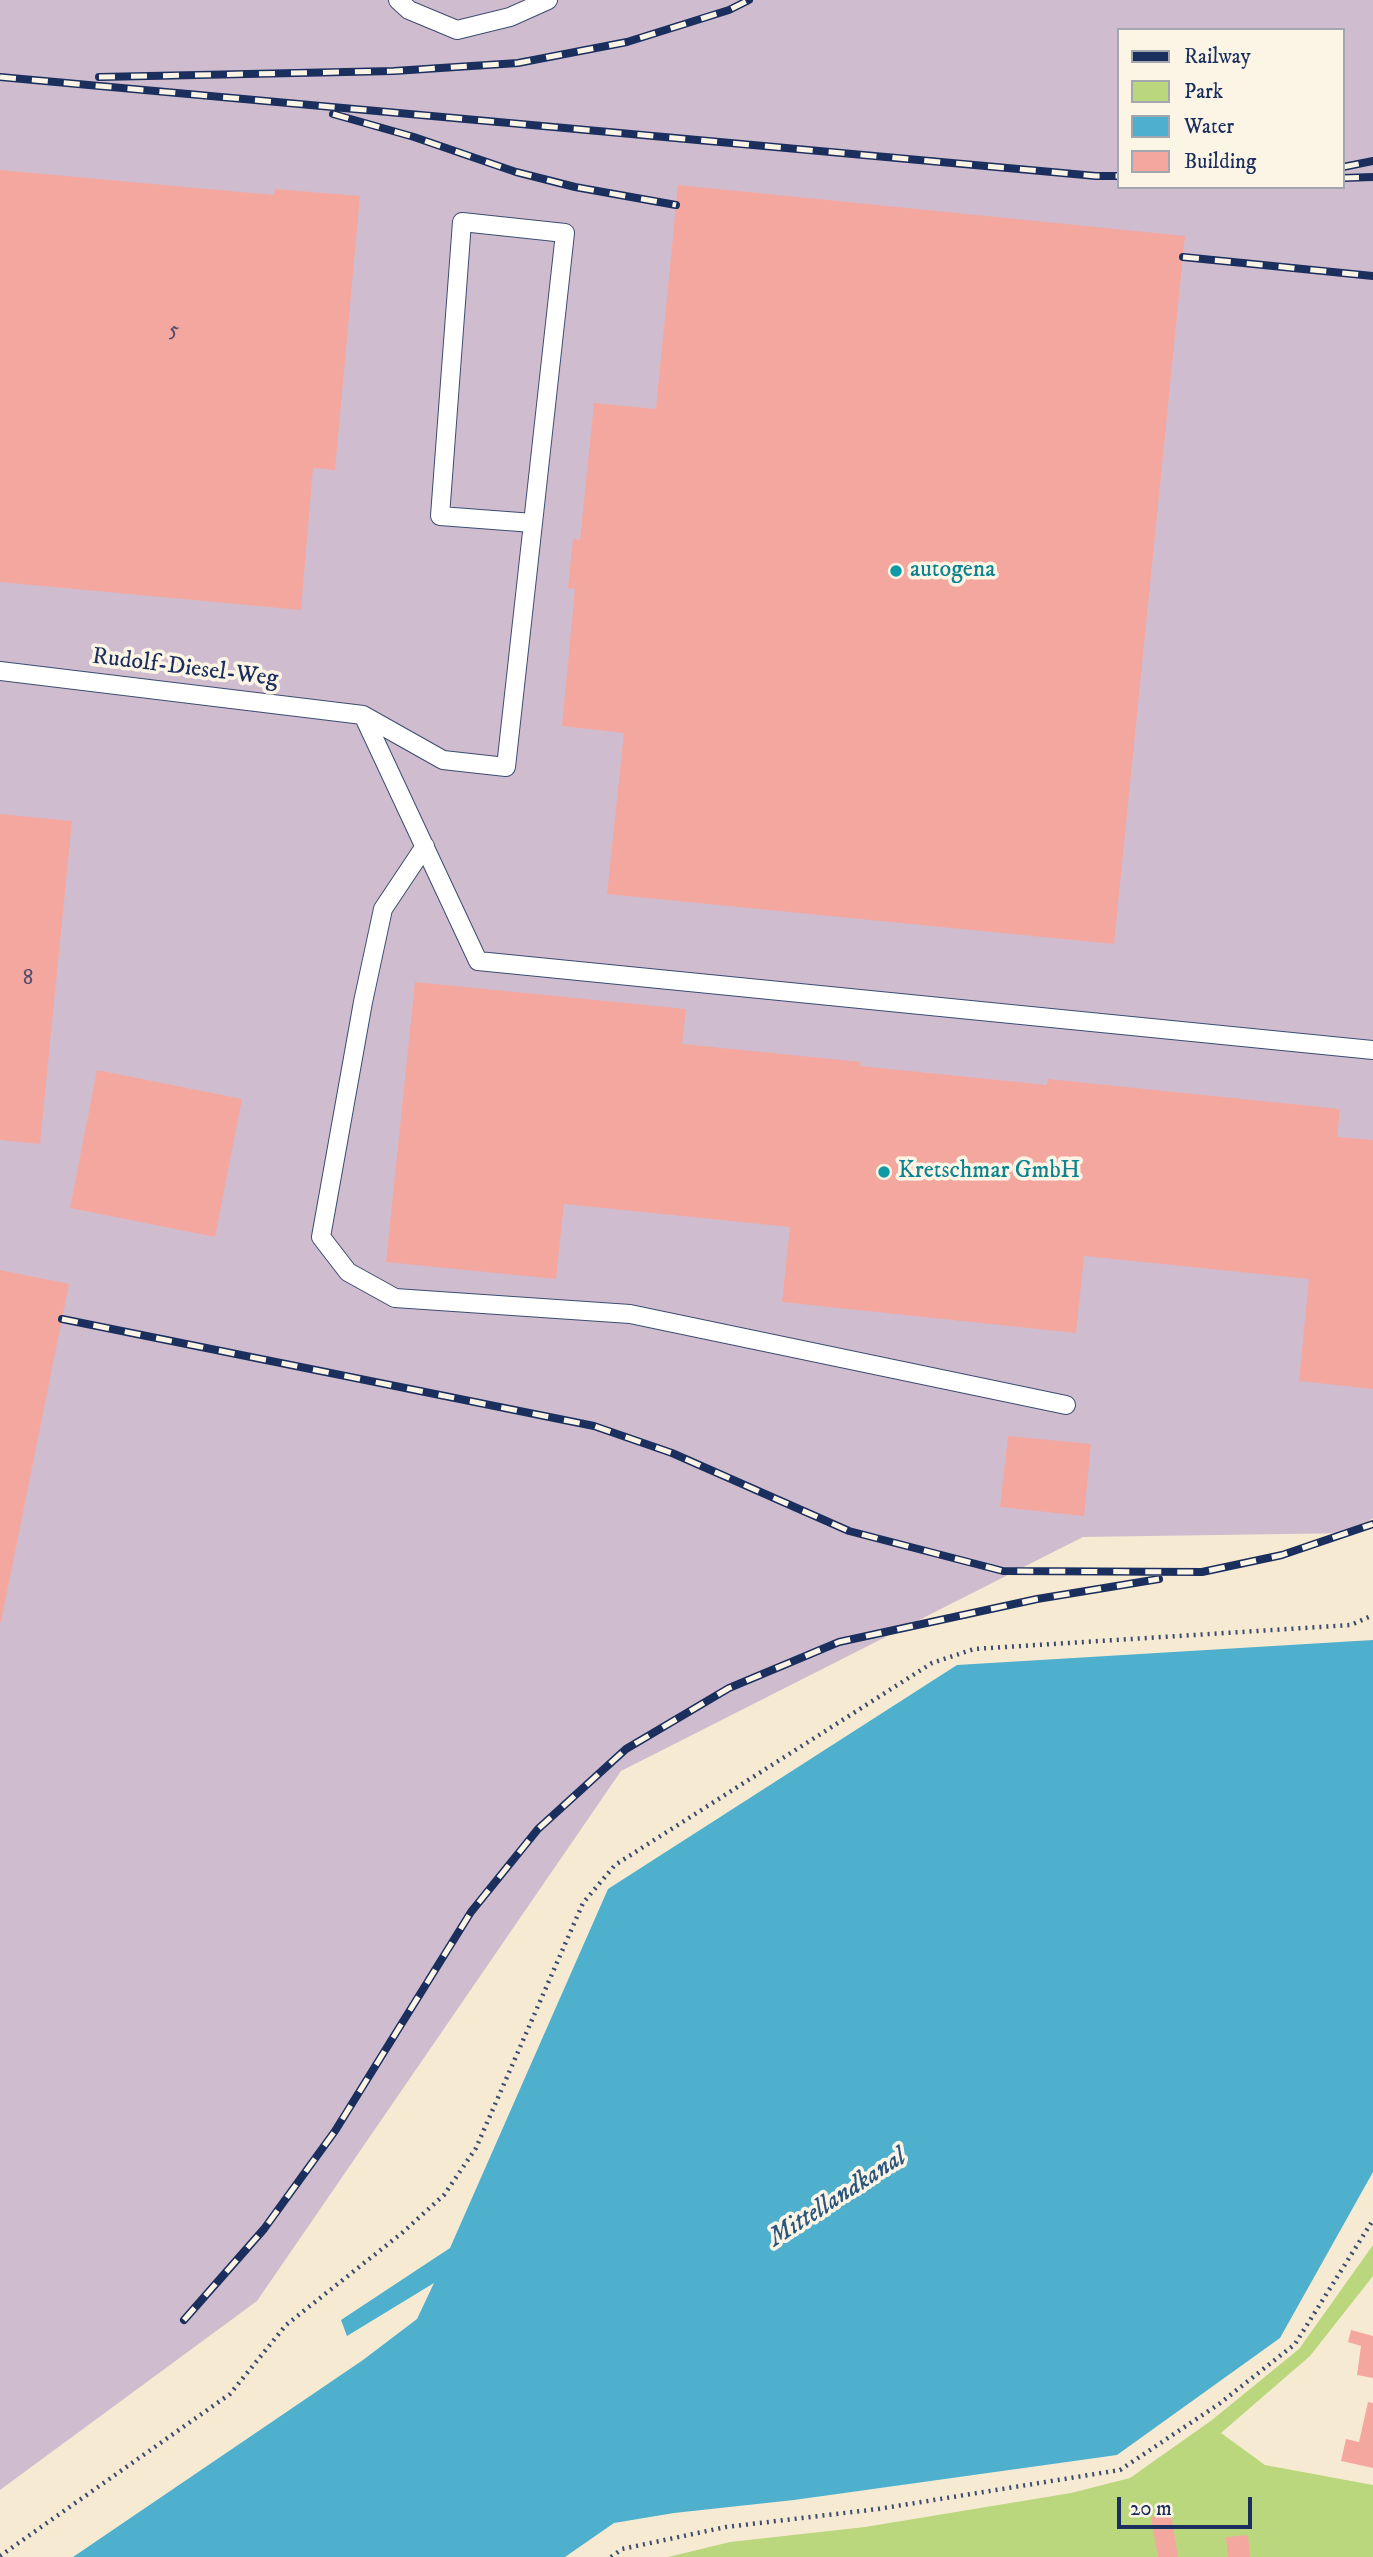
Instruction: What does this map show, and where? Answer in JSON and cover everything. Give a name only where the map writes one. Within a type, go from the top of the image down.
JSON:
[{"type":"lane","points":[[398,0],[409,10],[457,30],[510,17],[548,0]]},
{"type":"lane","points":[[363,715],[443,760],[506,767],[533,523],[565,233],[462,222],[440,516],[533,523]]},
{"type":"lane","name":"Rudolf-Diesel-Weg","points":[[0,671],[363,715]]},
{"type":"lane","points":[[363,715],[478,961],[1373,1051]]},
{"type":"lane","points":[[425,846],[383,909],[321,1237],[348,1272],[395,1298],[630,1314],[1066,1405]]},
{"type":"path","points":[[0,2556],[230,2394],[286,2325],[402,2233],[444,2195],[476,2148],[583,1903],[615,1865],[933,1664],[974,1649],[1351,1625],[1373,1615]]},
{"type":"path","points":[[611,2557],[622,2549],[726,2527],[878,2509],[1121,2470],[1219,2404],[1296,2344],[1373,2220]]},
{"type":"shaded area","points":[[0,0],[1373,0],[1373,1518],[1352,1533],[1083,1537],[621,1771],[257,2301],[0,2490]]},
{"type":"green space","points":[[1373,2245],[1373,2276],[1310,2356],[1221,2433],[1265,2465],[1373,2485],[1373,2557],[668,2557],[730,2542],[865,2527],[1071,2493],[1130,2478],[1212,2420],[1299,2349]]},
{"type":"water","name":"Mittellandkanal","points":[[1373,1640],[1373,2172],[1280,2338],[1117,2455],[614,2523],[565,2557],[73,2557],[363,2360],[417,2319],[434,2283],[347,2336],[341,2320],[450,2248],[608,1889],[957,1665]]},
{"type":"building","points":[[0,170],[274,195],[275,189],[360,196],[335,470],[313,468],[301,610],[0,582]]},
{"type":"building","name":"autogena","points":[[678,185],[1185,236],[1114,944],[607,894],[624,733],[562,726],[575,589],[568,588],[573,539],[580,540],[594,403],[656,409]]},
{"type":"building","points":[[0,814],[72,821],[40,1144],[0,1140]]},
{"type":"building","name":"Kretschmar GmbH","points":[[415,982],[686,1009],[682,1044],[1047,1085],[1048,1079],[1340,1109],[1337,1137],[1373,1140],[1373,1389],[1299,1381],[1309,1279],[1084,1256],[1076,1333],[782,1302],[790,1227],[564,1204],[556,1279],[386,1262]]},
{"type":"building","points":[[97,1070],[242,1099],[215,1237],[70,1208]]},
{"type":"building","points":[[0,1270],[69,1284],[1,1622],[0,1622]]},
{"type":"building","points":[[1008,1436],[1091,1444],[1084,1516],[1000,1507]]},
{"type":"building","points":[[1351,2330],[1373,2336],[1373,2378],[1357,2375],[1361,2346],[1348,2342]]},
{"type":"building","points":[[1368,2402],[1373,2403],[1373,2468],[1341,2461],[1346,2439],[1359,2442]]},
{"type":"building","points":[[1171,2514],[1178,2557],[1158,2557],[1151,2517]]},
{"type":"building","points":[[1248,2535],[1250,2557],[1228,2557],[1226,2537]]},
{"type":"railway","points":[[99,77],[394,71],[518,63],[627,42],[729,10],[749,0]]},
{"type":"railway","points":[[0,77],[1118,176]]},
{"type":"railway","points":[[333,114],[414,137],[516,172],[575,187],[676,205]]},
{"type":"railway","points":[[1345,167],[1373,161]]},
{"type":"railway","points":[[1345,178],[1373,177]]},
{"type":"railway","points":[[1183,257],[1373,276]]},
{"type":"railway","points":[[62,1319],[594,1426],[672,1453],[849,1531],[1003,1571],[1202,1572],[1282,1555],[1373,1524]]},
{"type":"railway","points":[[184,2320],[264,2229],[335,2131],[471,1912],[538,1829],[626,1749],[729,1688],[839,1642],[1037,1599],[1159,1579]]},
{"type":"place","name":"autogena","points":[[896,571]]},
{"type":"place","name":"Kretschmar GmbH","points":[[884,1172]]}]
